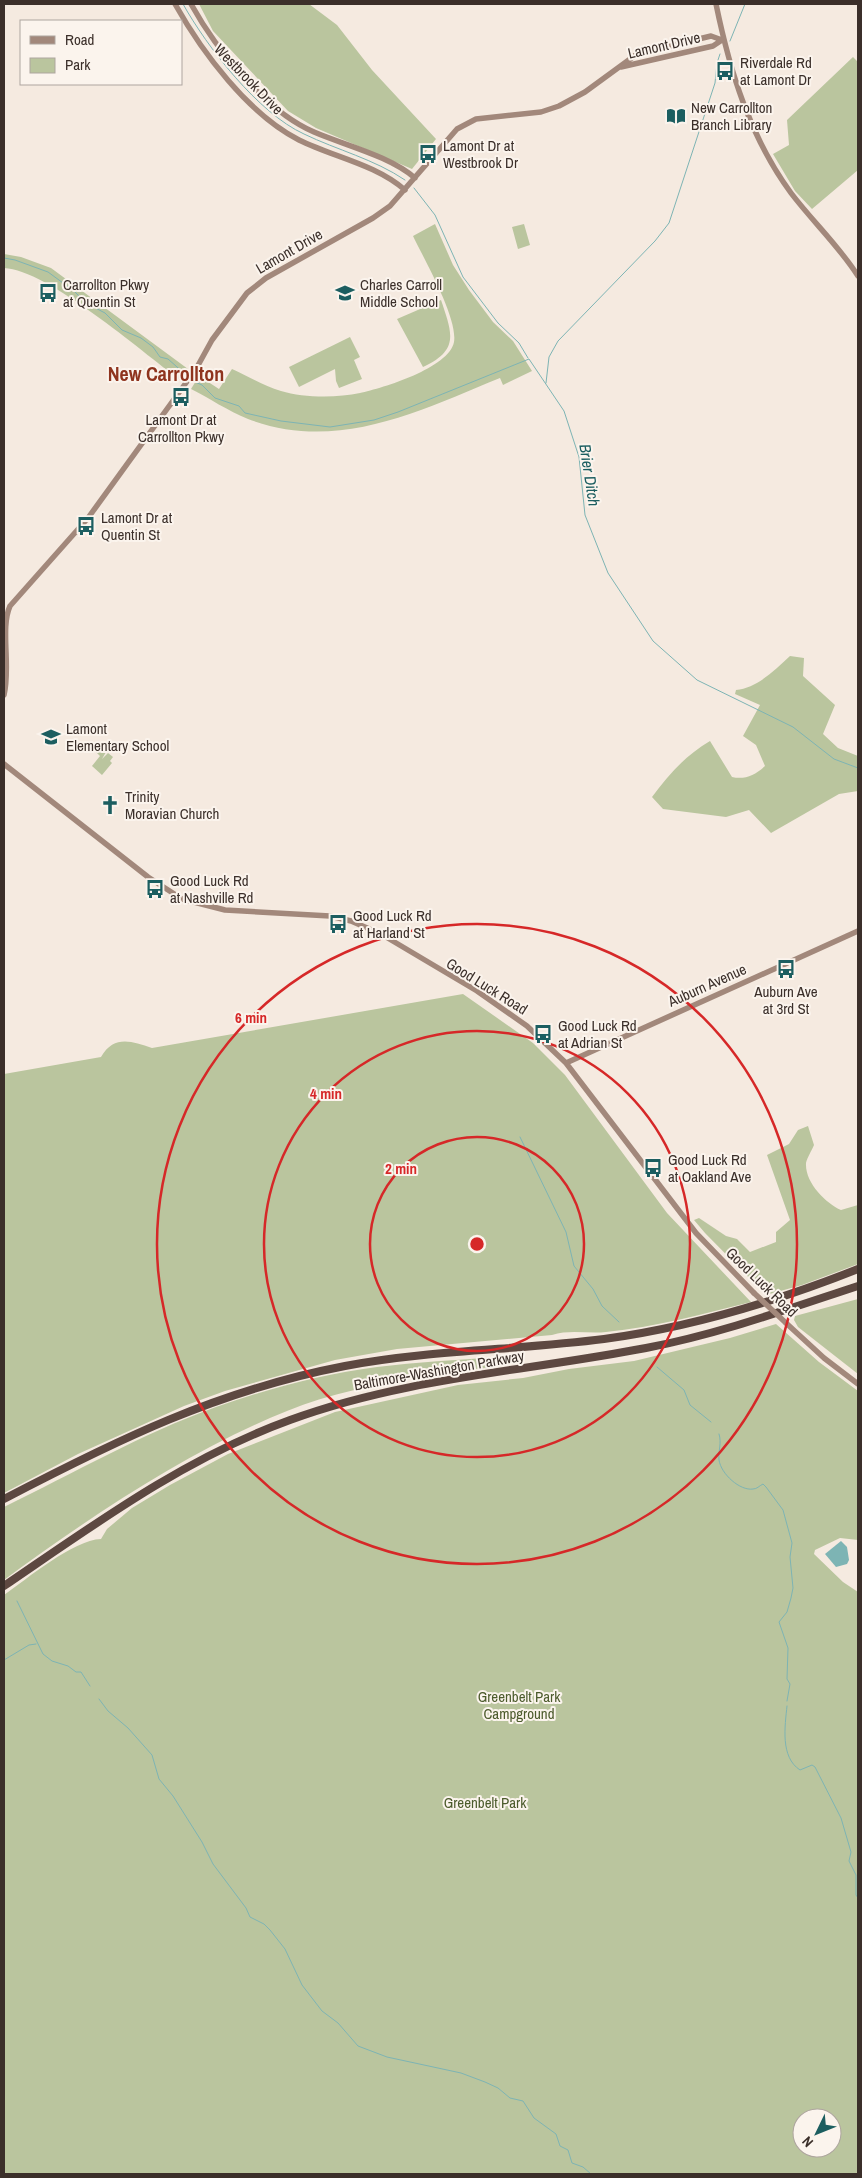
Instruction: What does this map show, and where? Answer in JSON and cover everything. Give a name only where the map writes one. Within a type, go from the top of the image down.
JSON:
[{"type":"highway","name":"Baltimore-Washington Parkway","points":[[4,1499],[150,1426],[204,1404],[274,1382],[386,1359],[571,1343],[642,1333],[758,1306],[858,1269]]},
{"type":"highway","name":"Baltimore-Washington Parkway","points":[[4,1586],[162,1480],[225,1447],[289,1420],[393,1390],[687,1340],[754,1321],[858,1286]]},
{"type":"street","name":"Westbrook Drive","points":[[175,4],[204,51],[269,121],[299,140],[380,174],[404,190]]},
{"type":"street","name":"Westbrook Drive","points":[[191,4],[217,46],[264,97],[284,115],[305,128],[398,167],[415,178]]},
{"type":"street","points":[[716,4],[722,40],[738,92],[766,154],[792,194],[841,251],[858,276]]},
{"type":"street","name":"Lamont Drive","points":[[4,695],[6,672],[4,626],[8,609],[88,518],[196,369],[236,306],[266,278],[373,218],[390,206],[457,129],[467,123],[481,118],[541,112],[559,106],[575,99],[621,67],[629,58],[646,51],[711,36],[722,40]]},
{"type":"street","name":"Lamont Drive","points":[[621,67],[713,46],[722,40]]},
{"type":"street","name":"Good Luck Road","points":[[4,764],[148,877],[182,899],[225,910],[330,916],[374,931],[477,991],[527,1026],[566,1064],[696,1233],[786,1323],[824,1358],[858,1384]]},
{"type":"street","name":"Auburn Avenue","points":[[566,1064],[858,931]]},
{"type":"green space","points":[[199,4],[309,4],[337,25],[372,70],[436,139],[412,169],[316,128],[288,111],[213,31]]},
{"type":"green space","points":[[853,57],[858,62],[858,170],[812,209],[795,191],[773,154],[789,145],[787,120]]},
{"type":"green space","points":[[435,224],[453,265],[469,290],[493,322],[513,341],[532,371],[503,385],[500,378],[439,403],[377,424],[345,430],[314,432],[281,428],[248,419],[191,389],[199,376],[219,389],[232,369],[281,391],[310,396],[341,396],[360,393],[399,382],[440,360],[449,351],[454,342],[454,331],[446,304],[413,236]]},
{"type":"green space","points":[[524,224],[530,245],[518,249],[512,227]]},
{"type":"green space","points":[[4,254],[21,257],[51,268],[188,369],[180,380],[119,332],[69,297],[45,282],[23,272],[4,268]]},
{"type":"green space","points":[[441,300],[450,331],[448,347],[435,361],[423,367],[397,319]]},
{"type":"green space","points":[[350,337],[360,357],[354,360],[362,379],[339,388],[335,369],[299,387],[289,367]]},
{"type":"green space","points":[[790,656],[804,658],[803,676],[835,705],[823,734],[838,748],[858,756],[858,791],[839,794],[771,833],[749,810],[726,817],[663,809],[652,797],[678,766],[710,741],[732,777],[750,776],[765,766],[756,745],[743,736],[760,705],[735,694],[736,690],[744,689],[765,678]]},
{"type":"green space","points":[[102,748],[106,752],[102,759],[108,753],[113,757],[110,761],[112,763],[102,775],[92,766],[100,756],[95,751]]},
{"type":"green space","points":[[463,994],[533,1043],[565,1075],[667,1213],[751,1302],[679,1320],[624,1330],[566,1332],[552,1335],[397,1349],[335,1360],[225,1391],[184,1406],[78,1454],[4,1493],[4,1074],[101,1057],[106,1050],[117,1043],[137,1043],[152,1048]]},
{"type":"green space","points":[[808,1126],[814,1145],[806,1163],[809,1178],[813,1185],[829,1203],[841,1210],[858,1205],[858,1264],[802,1285],[766,1295],[694,1220],[699,1218],[726,1236],[737,1239],[750,1252],[776,1242],[776,1232],[790,1220],[767,1155],[789,1144],[798,1130]]},
{"type":"green space","points":[[858,1299],[858,1374],[798,1327],[794,1320],[795,1316]]},
{"type":"green space","name":"Greenbelt Park","points":[[776,1324],[819,1362],[858,1391],[858,1540],[840,1538],[815,1550],[814,1554],[843,1582],[858,1592],[858,2174],[4,2174],[4,1595],[64,1553],[90,1541],[101,1539],[107,1529],[132,1508],[170,1485],[228,1454],[335,1412],[458,1385],[523,1378],[569,1369],[634,1361],[730,1338]]},
{"type":"green space","points":[[497,1357],[503,1360],[501,1366],[476,1369],[467,1366],[446,1371],[432,1369],[427,1375],[422,1377],[336,1394],[320,1399],[250,1427],[177,1465],[141,1487],[70,1533],[4,1580],[4,1507],[161,1429],[235,1400],[316,1378],[392,1365]]},
{"type":"water","points":[[841,1541],[847,1547],[849,1560],[847,1564],[836,1567],[825,1554]]},
{"type":"waterway","points":[[183,4],[206,40],[235,77],[269,111],[304,134],[368,160],[405,180]]},
{"type":"waterway","points":[[730,41],[745,4]]},
{"type":"waterway","points":[[546,383],[549,357],[558,341],[655,241],[669,223],[715,83],[720,54]]},
{"type":"waterway","points":[[414,188],[435,215],[463,277],[498,323],[519,343],[528,358]]},
{"type":"waterway","name":"Brier Ditch","points":[[4,258],[48,272],[74,291],[86,303],[105,313],[122,330],[141,338],[153,347],[160,357],[168,359],[185,374]]},
{"type":"waterway","name":"Brier Ditch","points":[[195,382],[202,385],[215,398],[239,406],[245,413],[281,421],[330,427],[374,420],[398,412],[529,359],[564,411],[579,457],[585,515],[608,573],[653,641],[697,680],[793,727],[834,759],[858,768]]},
{"type":"waterway","points":[[520,1137],[566,1232],[574,1266],[593,1289],[602,1306],[619,1322]]},
{"type":"waterway","points":[[657,1367],[684,1390],[690,1405],[711,1422]]},
{"type":"waterway","points":[[719,1434],[719,1460],[723,1471],[742,1487],[754,1489],[763,1484],[766,1487],[783,1510],[792,1543],[790,1557],[793,1588],[787,1612],[779,1622],[788,1648],[787,1679],[790,1684],[787,1701]]},
{"type":"waterway","points":[[17,1601],[43,1654],[52,1661],[68,1666],[76,1672],[81,1672],[90,1686]]},
{"type":"waterway","points":[[4,1660],[29,1645],[36,1644]]},
{"type":"waterway","points":[[99,1699],[108,1711],[128,1728],[152,1755],[159,1779],[173,1796],[202,1842],[213,1864],[246,1908],[250,1917],[264,1924],[270,1930],[285,1949],[302,1985],[322,2011],[338,2023],[358,2046],[387,2057],[461,2073],[498,2088],[510,2098],[523,2101],[534,2118],[556,2134],[560,2146],[568,2150],[572,2163],[583,2167],[591,2174]]},
{"type":"waterway","points":[[787,1706],[785,1741],[789,1757],[800,1770],[812,1765],[815,1767],[841,1818],[851,1852],[849,1861],[856,1875],[856,1895],[858,1898]]},
{"type":"place","name":"Riverdale Rd at Lamont Dr","points":[[725,71]]},
{"type":"place","name":"New Carrollton Branch Library","points":[[676,116]]},
{"type":"place","name":"Lamont Dr at Westbrook Dr","points":[[428,154]]},
{"type":"place","name":"Carrollton Pkwy at Quentin St","points":[[48,293]]},
{"type":"place","name":"Charles Carroll Middle School","points":[[345,293]]},
{"type":"place","name":"Lamont Dr at Carrollton Pkwy","points":[[181,397]]},
{"type":"place","name":"Lamont Dr at Quentin St","points":[[86,526]]},
{"type":"place","name":"Lamont Elementary School","points":[[51,737]]},
{"type":"place","name":"Trinity Moravian Church","points":[[110,805]]},
{"type":"place","name":"Good Luck Rd at Nashville Rd","points":[[155,889]]},
{"type":"place","name":"Good Luck Rd at Harland St","points":[[338,924]]},
{"type":"place","name":"Auburn Ave at 3rd St","points":[[786,969]]},
{"type":"place","name":"Good Luck Rd at Adrian St","points":[[543,1034]]},
{"type":"place","name":"Good Luck Rd at Oakland Ave","points":[[653,1168]]},
{"type":"district","name":"New Carrollton","points":[[166,373]]},
{"type":"park label","name":"Greenbelt Park Campground","points":[[519,1704]]}]
